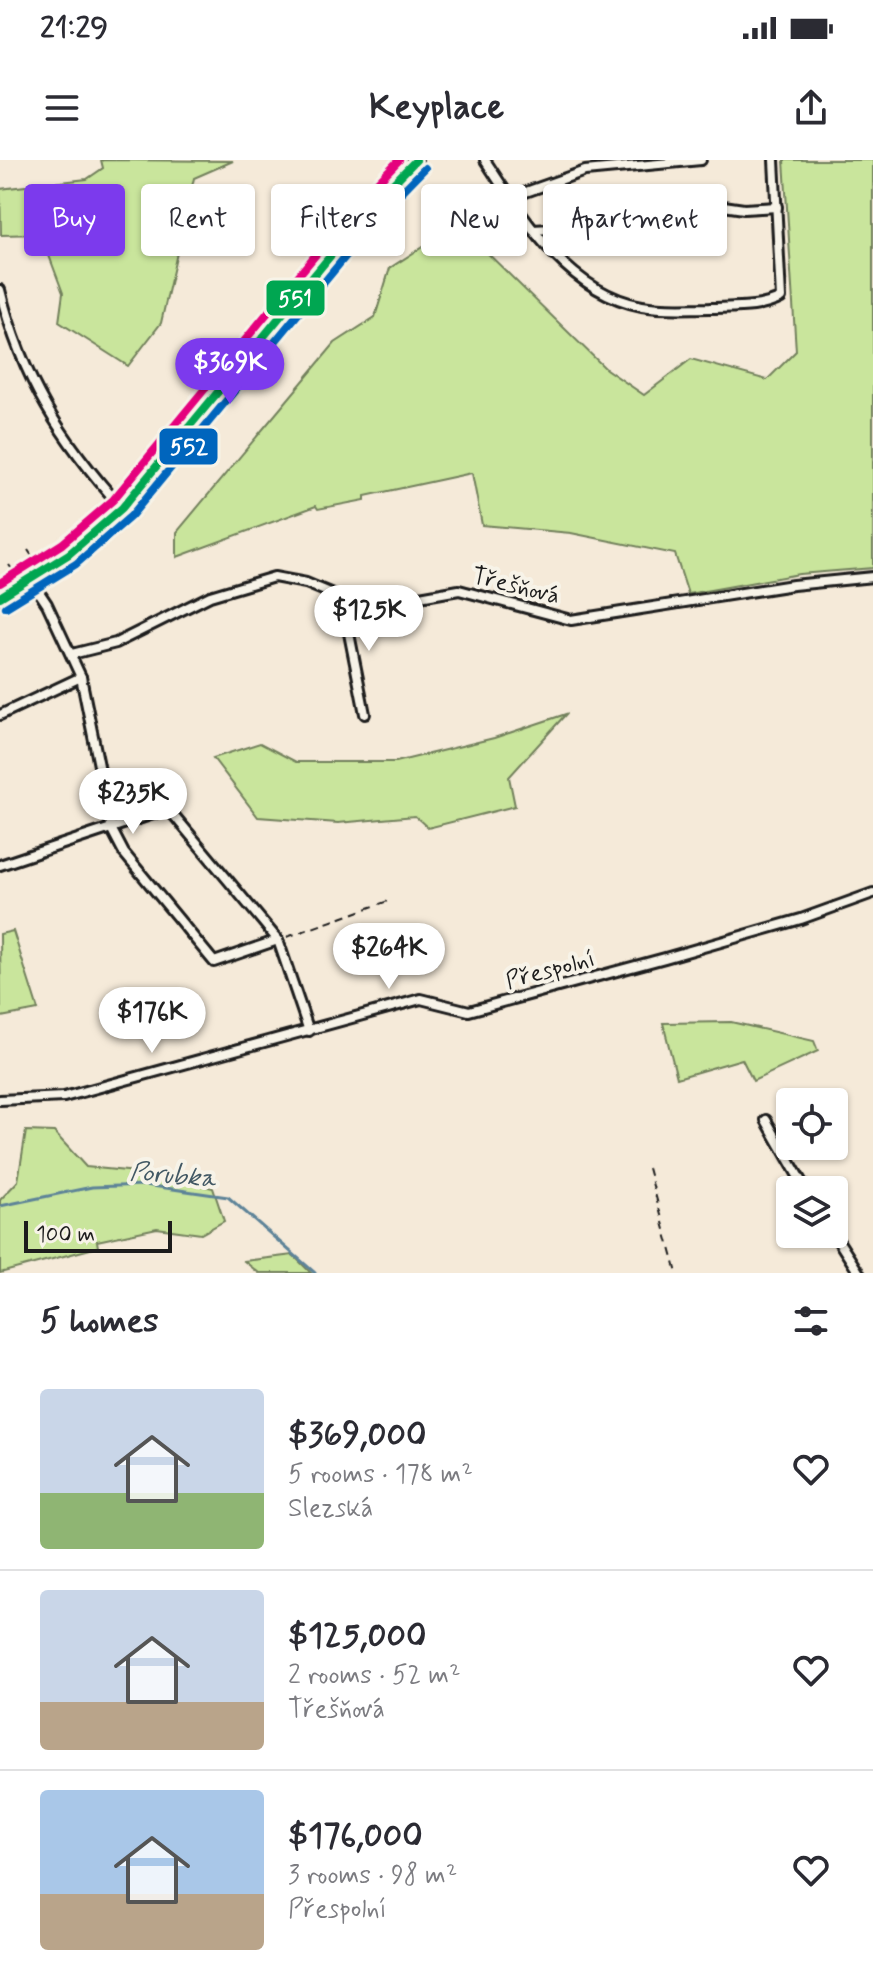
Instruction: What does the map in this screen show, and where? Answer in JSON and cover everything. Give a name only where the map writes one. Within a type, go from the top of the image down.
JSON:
[{"type":"street","points":[[0,597],[31,580],[85,542],[122,508],[374,203],[416,160]]},
{"type":"street","points":[[485,160],[500,184]]},
{"type":"street","points":[[527,192],[585,171],[701,160]]},
{"type":"street","points":[[527,222],[547,249],[594,287],[641,306],[769,304],[781,298],[774,160]]},
{"type":"street","points":[[533,230],[568,228],[605,217],[661,208],[710,204],[744,209],[777,207]]},
{"type":"street","points":[[0,290],[12,339],[37,395],[82,462],[122,508]]},
{"type":"street","name":"Třešňová","points":[[72,654],[116,643],[210,596],[245,583],[274,577],[306,583],[342,598],[380,604],[459,590],[571,620],[793,585],[873,577]]},
{"type":"street","points":[[31,580],[72,654],[81,677],[112,830],[124,853],[214,962],[278,940]]},
{"type":"street","points":[[342,598],[365,714]]},
{"type":"street","points":[[0,715],[81,677]]},
{"type":"street","points":[[0,865],[162,811],[172,813],[278,940],[309,1031]]},
{"type":"street","name":"Přespolní","points":[[0,1100],[64,1097],[421,999],[469,1011],[771,928],[873,893]]},
{"type":"street","points":[[766,1120],[798,1176]]},
{"type":"street","points":[[843,1248],[859,1273]]},
{"type":"path","points":[[29,550],[34,559]]},
{"type":"path","points":[[9,565],[14,572]]},
{"type":"path","points":[[278,940],[388,901]]},
{"type":"path","points":[[648,1168],[677,1273]]},
{"type":"green space","points":[[101,160],[233,161],[194,178],[193,184],[141,184],[141,256],[176,256],[161,323],[128,366],[59,322],[63,293],[49,256],[125,256],[125,184],[44,184],[87,179],[103,168]]},
{"type":"green space","points":[[784,160],[873,160],[873,568],[799,574],[688,594],[675,554],[571,533],[482,525],[472,473],[365,496],[365,500],[318,509],[316,506],[177,557],[177,532],[335,343],[375,317],[390,268],[421,248],[421,256],[490,256],[606,369],[644,395],[691,359],[767,380],[796,351]]},
{"type":"green space","points":[[24,186],[24,234],[1,235],[0,189]]},
{"type":"green space","points":[[154,448],[160,454],[124,489],[119,485]]},
{"type":"green space","points":[[566,714],[509,777],[515,806],[428,828],[415,816],[338,823],[258,817],[213,758],[260,743],[296,762],[396,762],[494,738]]},
{"type":"green space","points":[[13,931],[38,1010],[1,1017],[0,934]]},
{"type":"green space","points":[[731,1022],[814,1041],[818,1051],[753,1081],[742,1059],[677,1078],[663,1023]]},
{"type":"green space","points":[[26,1131],[54,1132],[86,1167],[147,1173],[213,1188],[224,1221],[201,1234],[157,1228],[97,1241],[98,1247],[0,1273],[0,1200],[18,1181]]},
{"type":"green space","points":[[293,1255],[311,1273],[259,1273],[244,1261]]},
{"type":"waterway","name":"Porubka","points":[[0,1206],[92,1187],[145,1185],[228,1197],[315,1273]]},
{"type":"transit line","points":[[0,583],[62,544],[113,500],[365,195],[399,160]]},
{"type":"transit line","name":"551","points":[[0,597],[69,554],[122,508],[374,203],[416,160]]},
{"type":"transit line","name":"552","points":[[6,607],[76,564],[131,516],[383,211],[425,168]]}]
